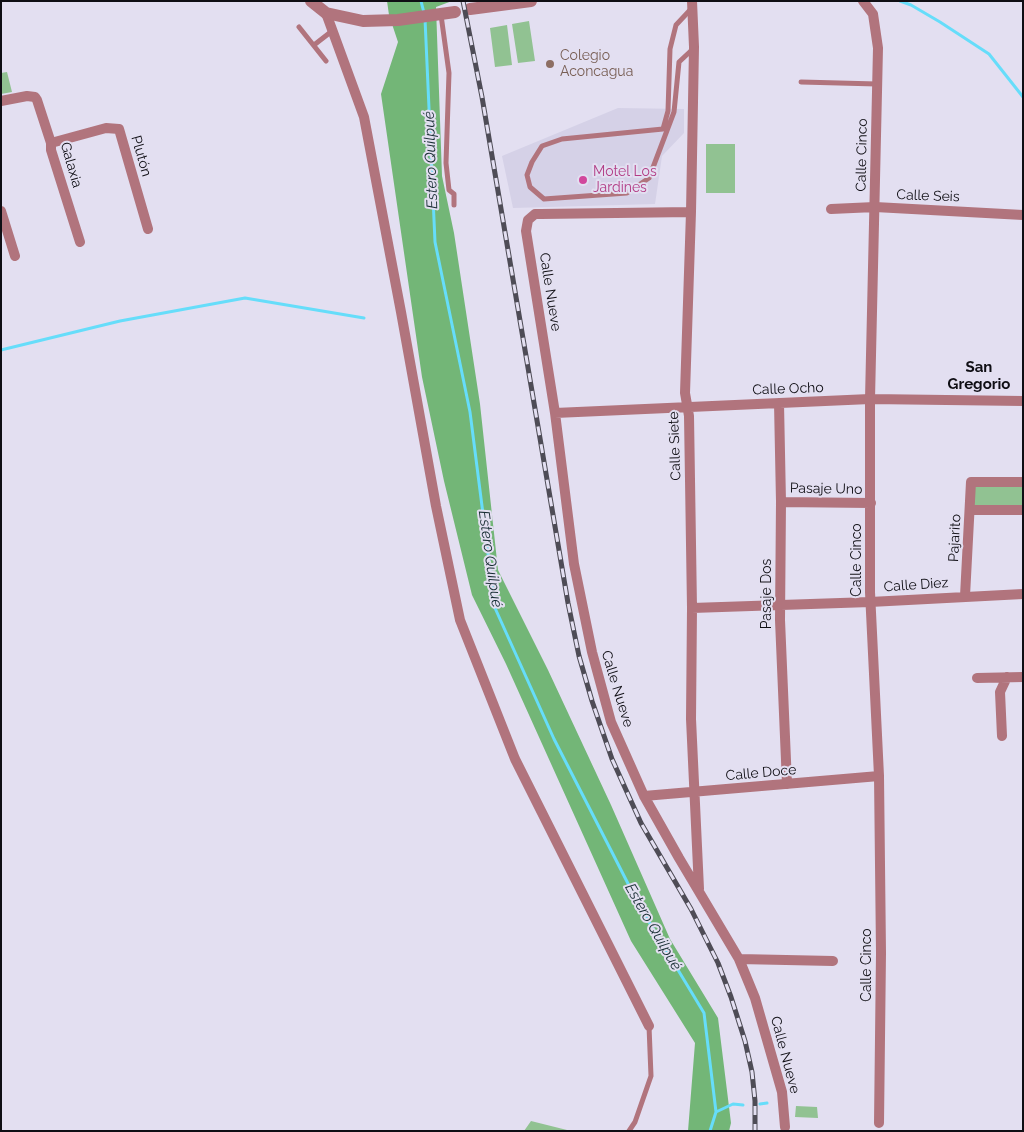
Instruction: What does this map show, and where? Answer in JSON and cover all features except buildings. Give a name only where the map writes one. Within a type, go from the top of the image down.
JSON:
[{"type":"street","points":[[310,1],[326,13],[363,21],[382,22],[455,12]]},
{"type":"street","points":[[470,10],[531,1]]},
{"type":"street","name":"Calle Cinco","points":[[863,1],[873,14],[876,31],[877,84],[870,399],[870,602],[879,776],[881,952],[879,1123]]},
{"type":"street","name":"Calle Siete","points":[[692,4],[694,48],[685,393],[688,406],[693,792],[699,890]]},
{"type":"street","points":[[326,13],[364,117],[436,506],[460,620],[515,759],[648,1026]]},
{"type":"street","name":"Galaxia","points":[[1,101],[28,96],[35,97],[39,104],[51,143],[51,150],[80,242]]},
{"type":"street","name":"Plutón","points":[[51,143],[106,128],[119,128],[148,229]]},
{"type":"street","name":"Calle Seis","points":[[831,208],[874,207],[1023,214]]},
{"type":"street","points":[[1,211],[15,256]]},
{"type":"street","name":"Calle Nueve","points":[[691,212],[541,214],[531,216],[526,224],[555,413],[574,564],[592,652],[611,722],[644,796],[739,959],[755,998],[782,1092],[785,1127]]},
{"type":"street","name":"Calle Ocho","points":[[555,413],[870,399],[1023,400]]},
{"type":"street","name":"Pasaje Dos","points":[[779,403],[781,502],[780,605],[787,784]]},
{"type":"street","name":"Pajarito","points":[[965,596],[971,482],[1023,482]]},
{"type":"street","name":"Pasaje Uno","points":[[781,502],[871,503]]},
{"type":"street","points":[[970,510],[1023,510]]},
{"type":"street","name":"Calle Diez","points":[[692,608],[870,602],[1023,594]]},
{"type":"street","points":[[1002,736],[1000,692],[1007,677]]},
{"type":"street","points":[[977,678],[1023,677]]},
{"type":"street","name":"Calle Doce","points":[[644,796],[879,776]]},
{"type":"street","points":[[739,959],[833,961]]},
{"type":"lane","points":[[692,4],[676,25],[670,49],[668,111],[663,129],[562,139],[542,146],[532,162],[527,175],[530,187],[544,199],[627,192],[649,178],[674,112],[678,62],[694,48]]},
{"type":"lane","points":[[441,14],[449,73],[446,163],[449,190],[454,194],[454,205]]},
{"type":"lane","points":[[299,27],[326,61]]},
{"type":"lane","points":[[314,45],[333,31]]},
{"type":"lane","points":[[801,82],[877,84]]},
{"type":"lane","points":[[628,1131],[635,1122],[651,1076],[648,1026]]},
{"type":"shaded area","name":"Motel Los Jardines","points":[[618,108],[684,109],[684,133],[662,156],[655,204],[513,208],[502,156]]},
{"type":"green space","points":[[387,1],[452,1],[436,7],[442,176],[454,233],[480,404],[498,570],[548,670],[611,805],[670,939],[718,1018],[731,1123],[729,1131],[688,1131],[695,1043],[631,941],[506,664],[472,595],[444,481],[422,377],[381,94],[398,42],[389,15]]},
{"type":"green space","points":[[529,21],[535,61],[518,63],[512,24]]},
{"type":"green space","points":[[507,25],[512,65],[495,67],[490,28]]},
{"type":"green space","points":[[7,72],[12,92],[1,94],[1,73]]},
{"type":"green space","points":[[706,144],[735,144],[735,193],[706,193]]},
{"type":"green space","points":[[972,485],[1023,485],[1023,508],[972,509]]},
{"type":"green space","points":[[796,1106],[817,1107],[818,1118],[795,1117]]},
{"type":"green space","points":[[531,1121],[571,1131],[524,1131]]},
{"type":"waterway","name":"Estero Quilpué","points":[[421,1],[424,13]]},
{"type":"waterway","points":[[900,1],[911,5],[940,22],[989,54],[1023,97]]},
{"type":"waterway","name":"Estero Quilpué","points":[[425,19],[435,242],[470,412],[495,608],[554,739],[640,907],[704,1013],[716,1112],[710,1131]]},
{"type":"waterway","points":[[1,350],[120,321],[245,298],[364,318]]},
{"type":"waterway","points":[[760,1104],[767,1103]]},
{"type":"waterway","points":[[716,1112],[733,1104],[743,1105]]},
{"type":"railway","points":[[463,1],[482,97],[568,603],[579,656],[612,759],[641,823],[691,909],[718,963],[731,997],[745,1041],[752,1072],[755,1101],[755,1131]]},
{"type":"place","name":"Colegio Aconcagua","points":[[550,64]]},
{"type":"place","name":"Motel Los Jardines","points":[[583,180]]},
{"type":"district","name":"San Gregorio","points":[[979,376]]}]
